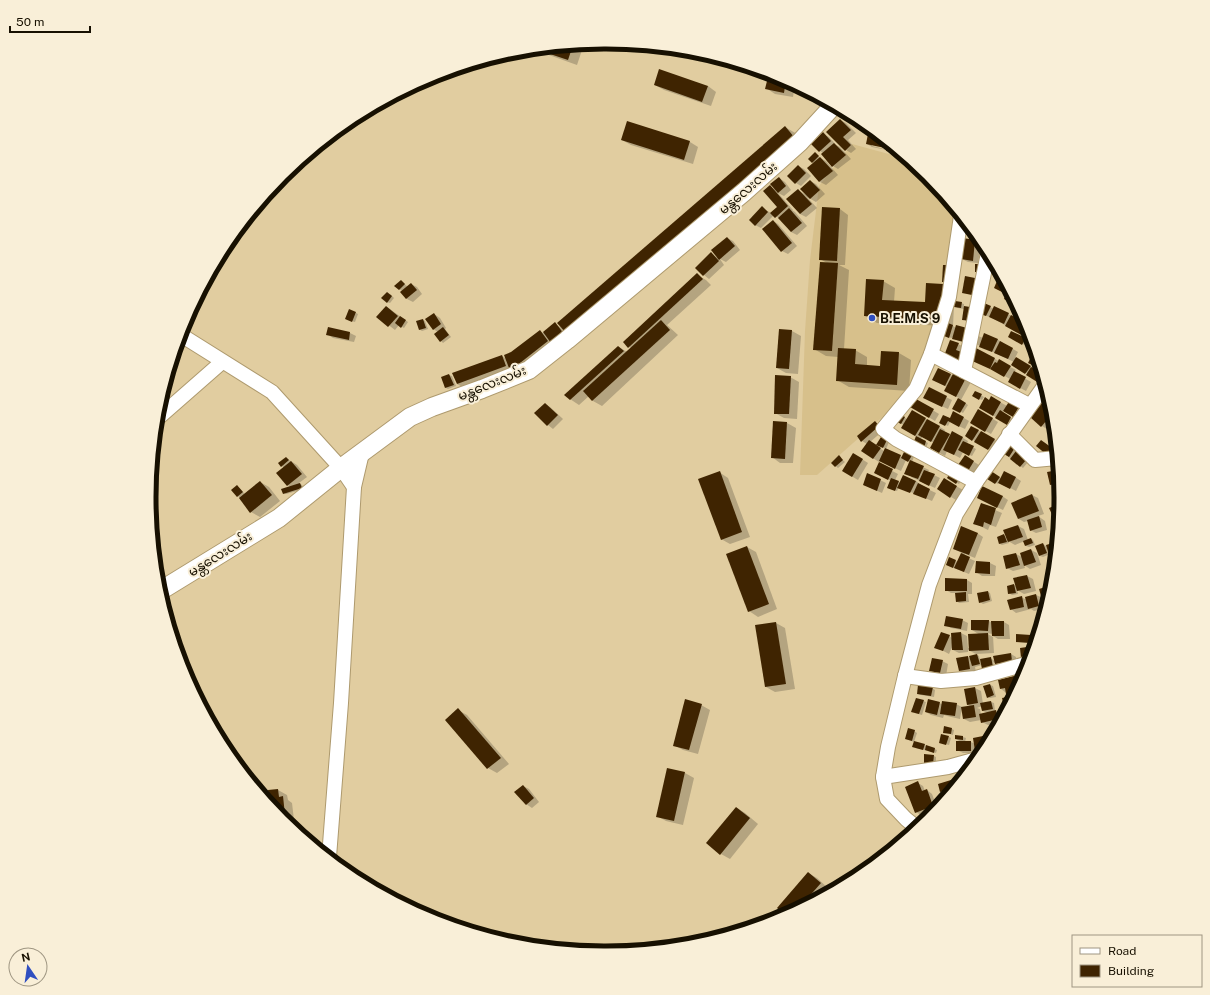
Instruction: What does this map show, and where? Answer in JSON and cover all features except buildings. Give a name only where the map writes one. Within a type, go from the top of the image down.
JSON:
[{"type":"main road","name":"မန္တလေးလမ်း","points":[[166,588],[279,518],[341,468],[362,454],[410,417],[432,406],[482,389],[529,370],[744,192],[800,142],[830,110]]},
{"type":"street","points":[[960,223],[950,297],[931,354],[916,389],[883,429],[896,439],[976,482]]},
{"type":"street","points":[[964,371],[986,262]]},
{"type":"street","points":[[186,338],[272,392],[341,468],[354,487]]},
{"type":"street","points":[[931,354],[1030,405]]},
{"type":"street","points":[[165,411],[222,362]]},
{"type":"street","points":[[913,824],[886,800],[883,777],[888,747],[905,676],[929,585],[956,514],[976,482],[1040,390]]},
{"type":"street","points":[[1009,434],[1035,460],[1052,458]]},
{"type":"street","points":[[330,851],[354,487],[362,454]]},
{"type":"street","points":[[905,676],[941,681],[976,678],[1020,665]]},
{"type":"street","points":[[883,777],[948,767],[968,762]]},
{"type":"shaded area","name":"B.E.M.S 9","points":[[852,144],[896,156],[922,180],[955,217],[942,306],[914,389],[817,475],[800,475],[805,331],[810,260],[819,186]]},
{"type":"place","name":"B.E.M.S 9","points":[[872,318]]}]
